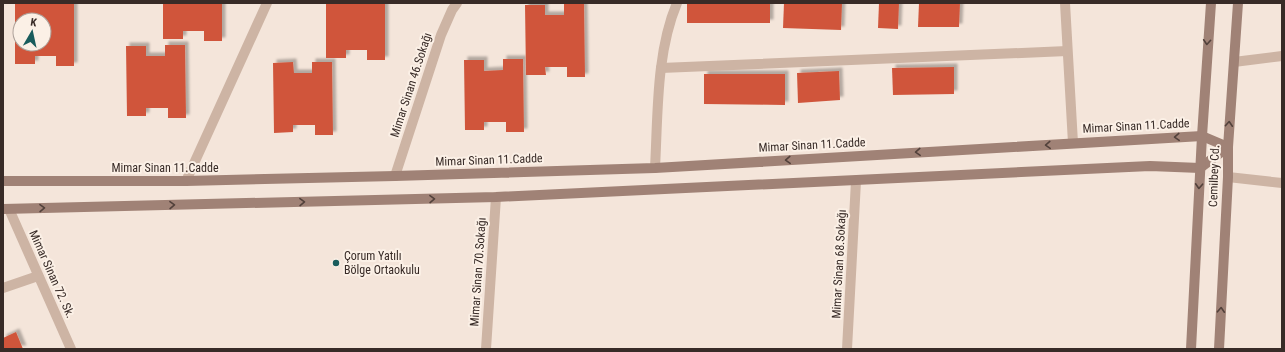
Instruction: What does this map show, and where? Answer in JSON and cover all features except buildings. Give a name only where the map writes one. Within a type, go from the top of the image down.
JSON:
[{"type":"street","points":[[186,181],[267,3]]},
{"type":"street","name":"Mimar Sinan 46.Sokağı","points":[[395,176],[440,35],[457,3]]},
{"type":"street","points":[[655,168],[661,68],[670,19],[677,3]]},
{"type":"street","points":[[1065,3],[1073,143]]},
{"type":"street","name":"Cemilbey Cd.","points":[[1191,349],[1200,168],[1211,3]]},
{"type":"street","name":"Cemilbey Cd.","points":[[1219,349],[1228,178],[1228,147],[1238,3]]},
{"type":"street","points":[[661,68],[1067,51]]},
{"type":"street","points":[[1234,62],[1282,56]]},
{"type":"street","name":"Mimar Sinan 11.Cadde","points":[[3,181],[186,181],[655,168],[1202,136],[1228,147]]},
{"type":"street","points":[[6,209],[496,197],[1150,166],[1200,168],[1228,147]]},
{"type":"street","points":[[1228,178],[1282,183]]},
{"type":"street","name":"Mimar Sinan 68.Sokağı","points":[[847,349],[856,181]]},
{"type":"street","name":"Mimar Sinan 70.Sokağı","points":[[486,349],[496,197]]},
{"type":"street","name":"Mimar Sinan 72. Sk.","points":[[6,209],[71,349]]},
{"type":"street","points":[[3,288],[38,276]]},
{"type":"place","name":"Çorum Yatılı Bölge Ortaokulu","points":[[336,263]]}]
